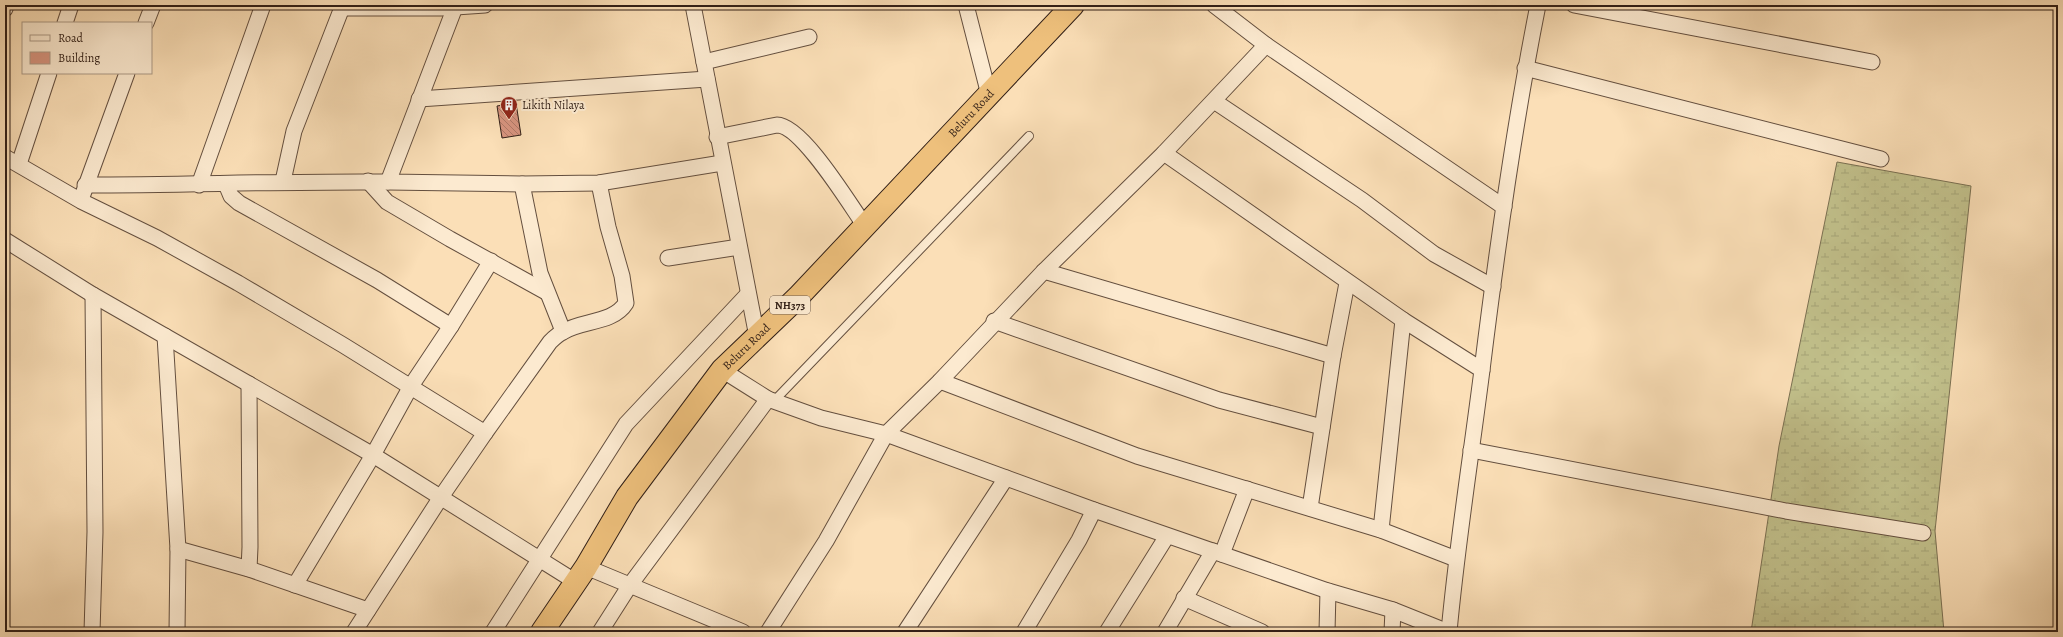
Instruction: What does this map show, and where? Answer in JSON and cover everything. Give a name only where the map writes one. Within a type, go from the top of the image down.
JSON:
[{"type":"highway","name":"Beluru Road","points":[[542,632],[581,575],[627,497],[722,370],[798,297],[1074,5]]},
{"type":"street","points":[[5,9],[6,5]]},
{"type":"street","points":[[65,22],[71,5]]},
{"type":"street","points":[[146,22],[153,5]]},
{"type":"street","points":[[199,185],[263,5]]},
{"type":"street","points":[[284,181],[294,131],[343,7],[446,7],[485,5]]},
{"type":"street","points":[[693,5],[722,163],[757,337]]},
{"type":"street","points":[[966,5],[989,95]]},
{"type":"street","points":[[1214,5],[1266,45],[1504,207]]},
{"type":"street","points":[[722,370],[771,400],[822,418],[886,434],[1167,536],[1328,591],[1393,610],[1448,632],[1456,559],[1504,207],[1525,68],[1538,5]]},
{"type":"street","points":[[1574,5],[1872,62]]},
{"type":"street","points":[[388,182],[419,99],[446,7]]},
{"type":"street","points":[[704,62],[809,37]]},
{"type":"street","points":[[768,632],[826,541],[886,434],[940,381],[994,321],[1164,153],[1266,45]]},
{"type":"street","points":[[1525,68],[1880,159]]},
{"type":"street","points":[[19,164],[49,74]]},
{"type":"street","points":[[81,201],[85,185],[127,74]]},
{"type":"street","points":[[419,99],[707,79]]},
{"type":"street","points":[[1214,101],[1362,200],[1434,254],[1493,287]]},
{"type":"street","points":[[717,137],[777,125],[781,125],[789,129],[816,155],[865,226]]},
{"type":"street","points":[[1164,153],[1347,283],[1482,370]]},
{"type":"street","points":[[5,157],[81,201],[184,253],[343,345],[486,434]]},
{"type":"street","points":[[85,185],[199,185],[284,181],[522,184],[599,183],[722,163]]},
{"type":"street","points":[[368,181],[387,202],[450,240],[546,292]]},
{"type":"street","points":[[354,632],[441,497],[550,342],[563,331],[603,319],[622,308],[626,303],[622,276],[608,227],[599,183]]},
{"type":"street","points":[[226,184],[231,196],[239,203],[377,280],[451,326]]},
{"type":"street","points":[[522,184],[540,273],[546,292],[563,331]]},
{"type":"street","points":[[5,240],[93,295],[373,455],[539,558],[581,575],[630,585],[733,630]]},
{"type":"street","points":[[668,258],[739,247]]},
{"type":"street","points":[[295,585],[373,455],[411,386],[451,326],[490,261]]},
{"type":"street","points":[[1044,271],[1333,356]]},
{"type":"street","points":[[1310,508],[1333,356],[1347,283]]},
{"type":"street","points":[[493,632],[626,424],[748,294]]},
{"type":"street","points":[[92,632],[95,532],[93,295]]},
{"type":"street","points":[[1381,530],[1403,320]]},
{"type":"street","points":[[994,321],[1219,400],[1322,427]]},
{"type":"street","points":[[165,336],[178,549],[180,631]]},
{"type":"street","points":[[940,381],[1137,456],[1381,530],[1456,559]]},
{"type":"street","points":[[249,384],[249,569]]},
{"type":"street","points":[[600,632],[630,585],[771,400]]},
{"type":"street","points":[[1471,450],[1786,511],[1923,533]]},
{"type":"street","points":[[905,632],[1006,478]]},
{"type":"street","points":[[1165,632],[1184,598],[1217,553],[1247,489]]},
{"type":"street","points":[[1024,632],[1079,540],[1094,510]]},
{"type":"street","points":[[1107,632],[1167,536]]},
{"type":"street","points":[[178,549],[249,569],[368,610]]},
{"type":"street","points":[[1327,632],[1328,591]]},
{"type":"street","points":[[1184,598],[1238,628],[1262,632]]},
{"type":"street","points":[[1392,632],[1393,610]]},
{"type":"lane","points":[[771,400],[1029,136]]},
{"type":"green space","points":[[1837,162],[1971,186],[1935,531],[1944,632],[1751,632],[1779,446]]},
{"type":"building","name":"Likith Nilaya","points":[[516,103],[521,135],[502,138],[497,106]]},
{"type":"place","name":"Likith Nilaya","points":[[509,120]]}]
